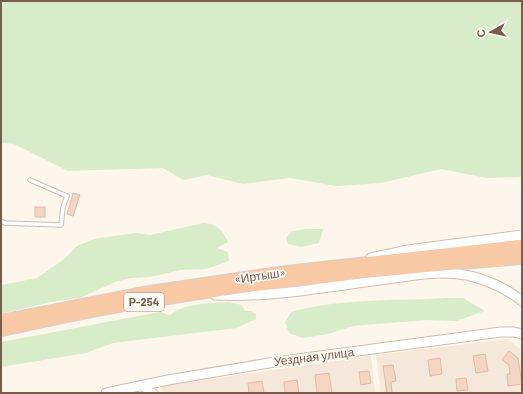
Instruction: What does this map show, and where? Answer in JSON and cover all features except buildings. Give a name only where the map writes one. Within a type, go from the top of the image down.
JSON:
[{"type":"highway","name":"«Иртыш»","points":[[1,320],[143,293],[354,263],[522,246]]},
{"type":"highway","name":"«Иртыш»","points":[[1,330],[143,302],[198,294],[389,270],[522,258]]},
{"type":"street","points":[[354,263],[408,250],[522,235]]},
{"type":"street","points":[[198,294],[252,296],[408,277],[458,274],[471,276],[492,284],[522,301]]},
{"type":"street","name":"Уездная улица","points":[[106,393],[168,380],[282,361],[501,332],[514,332],[522,334]]},
{"type":"street","points":[[140,386],[154,393]]},
{"type":"lane","points":[[1,221],[5,223],[61,225],[63,207],[67,196],[30,180]]},
{"type":"shaded area","points":[[508,339],[522,351],[522,393],[381,393],[376,355]]},
{"type":"shaded area","points":[[371,356],[375,393],[168,393],[161,391],[162,386]]},
{"type":"green space","points":[[1,1],[522,1],[522,177],[487,178],[441,169],[381,183],[336,186],[290,178],[243,184],[207,175],[183,180],[163,168],[68,171],[14,144],[1,143]]},
{"type":"green space","points":[[203,223],[215,226],[224,234],[228,242],[217,248],[228,252],[229,261],[206,269],[180,270],[151,277],[131,278],[115,282],[80,298],[51,302],[1,314],[1,285],[37,278],[63,260],[77,246],[94,239],[135,233],[150,235]]},
{"type":"green space","points":[[323,229],[319,243],[301,247],[288,244],[286,238],[292,231]]},
{"type":"green space","points":[[463,298],[485,311],[456,321],[427,320],[353,326],[328,334],[303,338],[289,333],[285,322],[291,312],[329,304]]},
{"type":"green space","points":[[229,302],[242,305],[245,311],[251,311],[256,314],[256,319],[236,328],[113,343],[86,353],[1,367],[1,342],[160,312],[170,315],[183,308],[191,306]]}]
